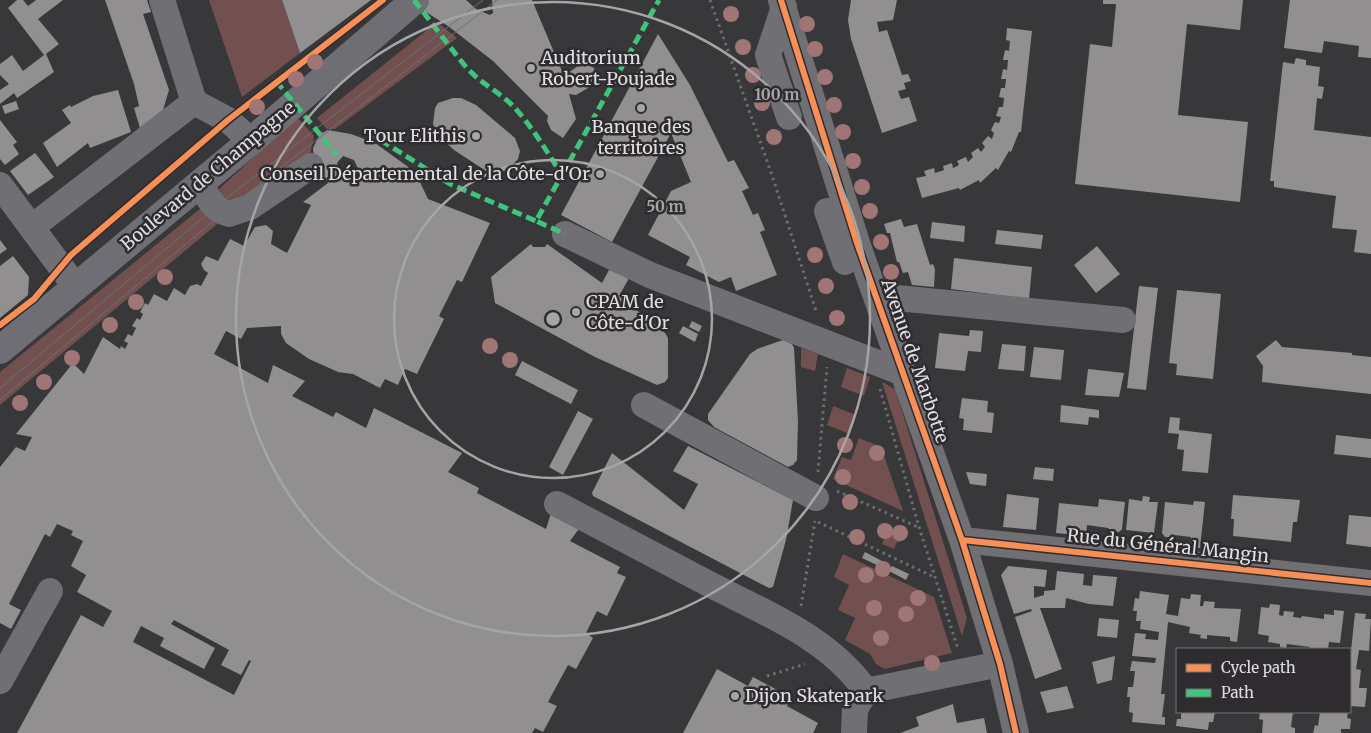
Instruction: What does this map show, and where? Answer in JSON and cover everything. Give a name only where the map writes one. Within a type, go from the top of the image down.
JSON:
[{"type":"main road","name":"Boulevard de Champagne","points":[[0,350],[75,286],[252,142],[415,0]]},
{"type":"street","points":[[162,0],[194,102],[228,120],[252,142]]},
{"type":"street","points":[[783,4],[768,55],[789,117]]},
{"type":"street","name":"Avenue de Marbotte","points":[[783,4],[857,243],[901,372],[962,540],[1000,664],[1016,733]]},
{"type":"street","points":[[32,227],[194,102]]},
{"type":"street","points":[[202,182],[205,193],[215,208],[229,214],[250,207],[311,166]]},
{"type":"street","points":[[0,185],[75,286]]},
{"type":"street","points":[[827,211],[848,269],[869,314],[890,340]]},
{"type":"street","points":[[565,234],[650,275],[901,372]]},
{"type":"street","points":[[876,296],[1123,320]]},
{"type":"street","points":[[644,405],[821,503]]},
{"type":"street","points":[[557,504],[797,630],[838,658],[853,672],[866,691]]},
{"type":"street","name":"Rue du Général Mangin","points":[[962,540],[1371,583]]},
{"type":"street","points":[[0,681],[50,591]]},
{"type":"street","points":[[854,733],[855,709],[866,691],[1000,664]]},
{"type":"path","points":[[871,360],[934,577],[965,671]]},
{"type":"path","points":[[821,503],[919,527]]},
{"type":"path","points":[[821,503],[934,577]]},
{"type":"shaded area","points":[[209,0],[282,0],[300,53],[242,97]]},
{"type":"shaded area","points":[[437,22],[457,38],[335,129],[327,129],[317,118]]},
{"type":"shaded area","points":[[297,117],[314,136],[309,160],[243,206],[218,197],[219,189]]},
{"type":"shaded area","points":[[206,204],[222,220],[0,405],[0,372]]},
{"type":"shaded area","points":[[801,348],[818,354],[815,371],[801,367]]},
{"type":"shaded area","points":[[847,368],[870,377],[864,396],[841,387]]},
{"type":"shaded area","points":[[882,382],[895,389],[967,618],[962,636]]},
{"type":"shaded area","points":[[833,406],[856,415],[850,434],[827,425]]},
{"type":"shaded area","points":[[859,438],[881,447],[903,511],[833,479],[842,457],[851,460]]},
{"type":"shaded area","points":[[896,525],[906,529],[900,542],[897,542],[894,549],[882,544],[885,536],[879,533],[882,526],[894,531]]},
{"type":"shaded area","points":[[843,554],[934,597],[952,653],[885,669],[876,664],[870,654],[845,640],[855,618],[838,610],[849,585],[834,577]]},
{"type":"building","points":[[17,0],[23,0],[28,6],[36,0],[63,0],[38,19],[59,44],[46,54],[54,72],[17,98],[14,93],[0,104],[0,90],[9,84],[0,75],[0,64],[12,55],[23,71],[44,55],[8,8]]},
{"type":"building","points":[[105,0],[147,0],[151,12],[143,14],[169,90],[163,110],[140,128],[134,108],[139,106],[134,84]]},
{"type":"building","points":[[282,0],[371,0],[300,53]]},
{"type":"building","name":"Auditorium Robert-Poujade","points":[[407,0],[466,0],[476,9],[490,15],[493,13],[492,0],[532,0],[564,76],[578,66],[593,67],[595,71],[594,80],[588,88],[576,95],[569,94],[576,119],[563,138],[551,130],[547,121],[548,116],[493,61],[448,26]]},
{"type":"building","points":[[851,0],[897,0],[893,20],[877,22],[879,32],[887,30],[902,75],[908,74],[911,81],[904,83],[906,89],[898,91],[901,99],[909,97],[917,121],[882,133],[851,39],[848,20]]},
{"type":"building","points":[[1103,0],[1243,0],[1240,30],[1187,24],[1178,115],[1248,122],[1240,202],[1075,184],[1090,44],[1112,47],[1116,4],[1103,4]]},
{"type":"building","points":[[1290,0],[1371,0],[1371,58],[1358,57],[1359,46],[1324,41],[1322,53],[1284,48]]},
{"type":"building","points":[[1007,28],[1032,31],[1021,132],[1019,132],[1011,152],[1009,151],[998,170],[996,168],[980,183],[979,180],[960,190],[959,188],[922,198],[916,178],[926,176],[924,171],[934,168],[935,173],[944,170],[943,166],[952,163],[953,168],[959,165],[957,161],[966,157],[968,162],[973,157],[971,153],[978,148],[981,152],[985,147],[982,143],[988,136],[992,139],[994,133],[991,130],[995,122],[999,123],[1001,117],[996,116],[999,107],[1003,107],[1004,98],[999,97],[1001,88],[1005,88],[1006,79],[1001,79],[1003,69],[1007,70],[1008,60],[1003,60],[1005,50],[1009,51],[1010,41],[1006,40]]},
{"type":"building","points":[[658,34],[690,85],[728,162],[734,160],[749,188],[742,191],[753,215],[758,213],[765,230],[760,232],[777,275],[736,291],[731,277],[719,282],[686,265],[690,257],[648,235],[671,191],[691,182],[671,133],[612,242],[561,215]]},
{"type":"building","points":[[1296,58],[1306,60],[1306,65],[1320,67],[1318,86],[1324,87],[1322,99],[1317,98],[1314,130],[1371,137],[1371,254],[1354,252],[1357,230],[1332,228],[1336,196],[1274,187],[1274,181],[1270,181],[1283,62],[1294,64]]},
{"type":"building","points":[[118,90],[131,132],[90,148],[88,143],[57,167],[43,143],[71,123],[62,110],[93,96]]},
{"type":"building","name":"Tour Elithis","points":[[453,98],[461,98],[476,105],[515,138],[520,151],[518,159],[508,170],[494,173],[486,171],[454,150],[441,138],[433,124],[435,108],[438,103]]},
{"type":"building","points":[[16,101],[19,109],[5,114],[2,106]]},
{"type":"building","points":[[0,120],[17,142],[13,145],[19,154],[5,165],[0,159]]},
{"type":"building","points":[[328,130],[351,134],[375,143],[407,166],[418,178],[428,199],[490,223],[462,282],[457,280],[439,316],[444,319],[417,374],[405,369],[398,385],[385,379],[380,388],[353,374],[338,372],[309,359],[286,343],[281,334],[281,326],[247,328],[241,339],[226,331],[214,354],[268,383],[273,365],[305,381],[292,396],[333,417],[336,412],[366,428],[374,408],[462,453],[448,472],[479,488],[477,493],[546,529],[552,510],[581,526],[570,541],[620,567],[617,573],[626,577],[607,616],[597,611],[586,633],[593,638],[576,669],[568,665],[548,702],[557,706],[543,732],[535,728],[532,733],[17,733],[81,615],[103,627],[112,611],[77,592],[86,575],[71,566],[83,541],[71,535],[73,531],[57,524],[50,537],[45,534],[9,604],[21,610],[11,629],[0,623],[0,467],[16,447],[25,451],[32,437],[16,434],[73,363],[84,374],[103,337],[120,349],[121,346],[125,349],[128,343],[124,341],[128,334],[132,336],[136,328],[132,326],[137,318],[140,320],[143,314],[140,312],[145,303],[148,305],[154,294],[167,301],[174,288],[185,295],[190,286],[197,284],[201,286],[208,273],[201,264],[206,256],[218,261],[230,239],[244,246],[255,227],[266,225],[273,231],[271,244],[287,253],[311,205],[303,202],[328,183],[314,159],[313,148],[320,134]],"holes":[[[343,156],[354,160],[360,173],[347,168],[341,173],[337,163]],[[174,620],[229,650],[221,665],[241,675],[249,660],[251,661],[234,695],[133,642],[141,626],[164,638],[160,646],[204,669],[215,648],[171,624]]]},
{"type":"building","points":[[35,153],[54,177],[28,195],[10,171]]},
{"type":"building","points":[[901,219],[904,227],[917,224],[930,265],[933,264],[935,269],[934,287],[912,285],[908,272],[903,273],[899,262],[897,262],[890,233],[887,233],[884,224]]},
{"type":"building","points":[[932,222],[965,226],[964,242],[930,238]]},
{"type":"building","points":[[997,230],[1043,235],[1041,249],[995,244]]},
{"type":"building","points":[[0,240],[7,249],[0,254]]},
{"type":"building","name":"CPAM de Côte-d'Or","points":[[531,244],[533,247],[545,247],[547,244],[602,283],[609,270],[629,278],[619,296],[665,333],[668,338],[668,378],[665,382],[657,385],[595,357],[495,303],[491,277]]},
{"type":"building","points":[[1097,246],[1120,274],[1096,293],[1074,265]]},
{"type":"building","points":[[13,256],[29,277],[28,295],[0,318],[0,266]]},
{"type":"building","points":[[954,258],[1032,267],[1029,299],[951,289]]},
{"type":"building","points":[[1139,286],[1158,288],[1146,390],[1127,388]]},
{"type":"building","points":[[1177,290],[1221,294],[1213,379],[1176,375],[1177,364],[1169,363]]},
{"type":"building","points":[[692,321],[702,326],[699,332],[689,327]]},
{"type":"building","points":[[683,326],[698,334],[695,342],[679,333]]},
{"type":"building","points":[[970,330],[983,331],[981,352],[968,351],[965,371],[935,368],[939,333],[969,336]]},
{"type":"building","points":[[783,340],[792,344],[794,348],[798,421],[797,460],[788,467],[714,427],[708,420],[708,414],[750,354],[757,349]]},
{"type":"building","points":[[1276,340],[1282,347],[1352,353],[1352,355],[1371,357],[1371,394],[1262,382],[1263,366],[1256,356]]},
{"type":"building","points":[[1002,344],[1026,346],[1024,371],[998,369]]},
{"type":"building","points":[[1034,347],[1064,350],[1061,380],[1030,377]]},
{"type":"building","points":[[522,361],[578,390],[571,404],[515,375]]},
{"type":"building","points":[[1088,369],[1124,373],[1119,397],[1085,395]]},
{"type":"building","points":[[962,398],[988,401],[987,412],[994,413],[992,433],[963,430],[964,419],[959,418]]},
{"type":"building","points":[[1061,405],[1099,410],[1099,418],[1089,417],[1088,425],[1060,422]]},
{"type":"building","points":[[578,411],[593,419],[563,475],[549,467]]},
{"type":"building","points":[[1170,417],[1180,418],[1179,430],[1212,434],[1208,473],[1182,471],[1184,450],[1177,449],[1179,434],[1168,433]]},
{"type":"building","points":[[1336,435],[1371,439],[1371,458],[1334,454]]},
{"type":"building","points":[[688,446],[793,500],[786,540],[773,587],[769,588],[593,496],[592,493],[612,453],[684,510],[698,484],[673,471]]},
{"type":"building","points":[[1035,467],[1054,469],[1053,481],[1033,479]]},
{"type":"building","points":[[966,472],[987,474],[986,486],[970,484]]},
{"type":"building","points":[[1007,494],[1039,498],[1036,530],[1003,527]]},
{"type":"building","points":[[1233,495],[1300,500],[1297,522],[1293,522],[1291,542],[1233,536],[1234,519],[1231,519]]},
{"type":"building","points":[[1143,496],[1150,497],[1149,502],[1158,502],[1154,533],[1126,530],[1129,499],[1142,501]]},
{"type":"building","points":[[1099,499],[1125,502],[1122,529],[1119,532],[1111,531],[1108,528],[1087,525],[1086,536],[1056,533],[1059,503],[1098,507]]},
{"type":"building","points":[[1194,501],[1205,502],[1200,548],[1190,547],[1191,537],[1174,535],[1172,537],[1165,537],[1162,533],[1165,502],[1193,505]]},
{"type":"building","points":[[1349,515],[1371,517],[1371,547],[1346,544]]},
{"type":"building","points":[[865,552],[882,561],[879,566],[862,558]]},
{"type":"building","points":[[892,566],[909,574],[906,580],[889,571]]},
{"type":"building","points":[[1008,566],[1047,570],[1045,587],[1034,586],[1034,598],[1044,595],[1044,591],[1055,590],[1057,571],[1084,574],[1083,585],[1092,586],[1093,575],[1117,577],[1113,606],[1089,604],[1066,598],[1065,608],[1040,608],[1062,669],[1035,679],[1015,617],[1032,611],[1031,609],[1014,614],[1001,575]]},
{"type":"building","points":[[1140,591],[1169,595],[1166,614],[1178,616],[1181,598],[1190,599],[1191,594],[1201,595],[1200,606],[1203,606],[1204,601],[1215,602],[1214,608],[1241,609],[1237,642],[1230,641],[1230,637],[1207,635],[1207,639],[1200,638],[1201,635],[1189,633],[1190,627],[1168,622],[1161,694],[1165,694],[1162,717],[1165,717],[1165,725],[1132,722],[1133,713],[1129,712],[1130,697],[1127,697],[1128,687],[1133,687],[1135,671],[1130,671],[1132,661],[1155,663],[1156,658],[1132,656],[1135,633],[1146,634],[1145,639],[1158,640],[1159,632],[1140,629],[1141,621],[1136,621],[1137,611],[1133,611],[1135,598],[1139,599]]},
{"type":"building","points":[[1270,604],[1280,605],[1279,615],[1283,616],[1284,611],[1294,612],[1293,617],[1301,618],[1302,616],[1324,619],[1324,614],[1334,615],[1334,610],[1344,611],[1340,643],[1329,642],[1328,648],[1310,648],[1287,644],[1286,648],[1280,647],[1280,644],[1268,642],[1269,636],[1258,634],[1261,607],[1269,608]]},
{"type":"building","points":[[1355,613],[1366,614],[1365,619],[1371,619],[1369,651],[1359,650],[1356,669],[1361,670],[1359,688],[1367,688],[1365,707],[1351,706],[1351,651]]},
{"type":"building","points":[[1099,618],[1119,620],[1117,638],[1097,636]]},
{"type":"building","points":[[1115,656],[1112,680],[1097,684],[1092,662]]},
{"type":"building","name":"Dijon Skatepark","points":[[717,669],[748,686],[753,677],[792,698],[787,706],[818,723],[813,733],[683,733]]},
{"type":"building","points":[[1067,686],[1074,708],[1047,713],[1040,692]]},
{"type":"building","points":[[953,704],[957,723],[984,718],[987,733],[900,733],[919,726],[916,717]]},
{"type":"building","points":[[1181,713],[1215,713],[1213,722],[1209,722],[1208,730],[1176,726],[1177,719],[1181,719]]},
{"type":"building","points":[[1260,713],[1293,713],[1291,727],[1295,728],[1295,733],[1262,733],[1263,720],[1259,719]]},
{"type":"building","points":[[1320,713],[1348,713],[1347,718],[1351,719],[1350,729],[1341,729],[1341,733],[1313,733],[1315,725],[1318,726]]},
{"type":"tram line","points":[[0,388],[224,200],[483,0]]},
{"type":"tram line","points":[[0,400],[230,207],[497,0]]},
{"type":"marked path","points":[[414,0],[466,67],[513,106],[545,148],[562,175],[536,221],[565,234]]},
{"type":"marked path","points":[[562,175],[659,0]]},
{"type":"marked path","points":[[276,81],[337,155]]},
{"type":"marked path","points":[[368,132],[450,184],[536,221]]},
{"type":"cycle path","points":[[0,325],[34,299],[71,255],[228,120],[383,0]]},
{"type":"cycle path","points":[[781,0],[857,243],[962,540],[1000,664],[1016,733]]},
{"type":"cycle path","points":[[962,540],[1371,583]]},
{"type":"place","name":"Auditorium Robert-Poujade","points":[[531,68]]},
{"type":"place","name":"Banque des territoires","points":[[641,108]]},
{"type":"place","name":"Tour Elithis","points":[[476,136]]},
{"type":"place","name":"Conseil Départemental de la Côte-d'Or","points":[[600,174]]},
{"type":"place","name":"CPAM de Côte-d'Or","points":[[576,312]]},
{"type":"place","name":"Dijon Skatepark","points":[[735,696]]}]
